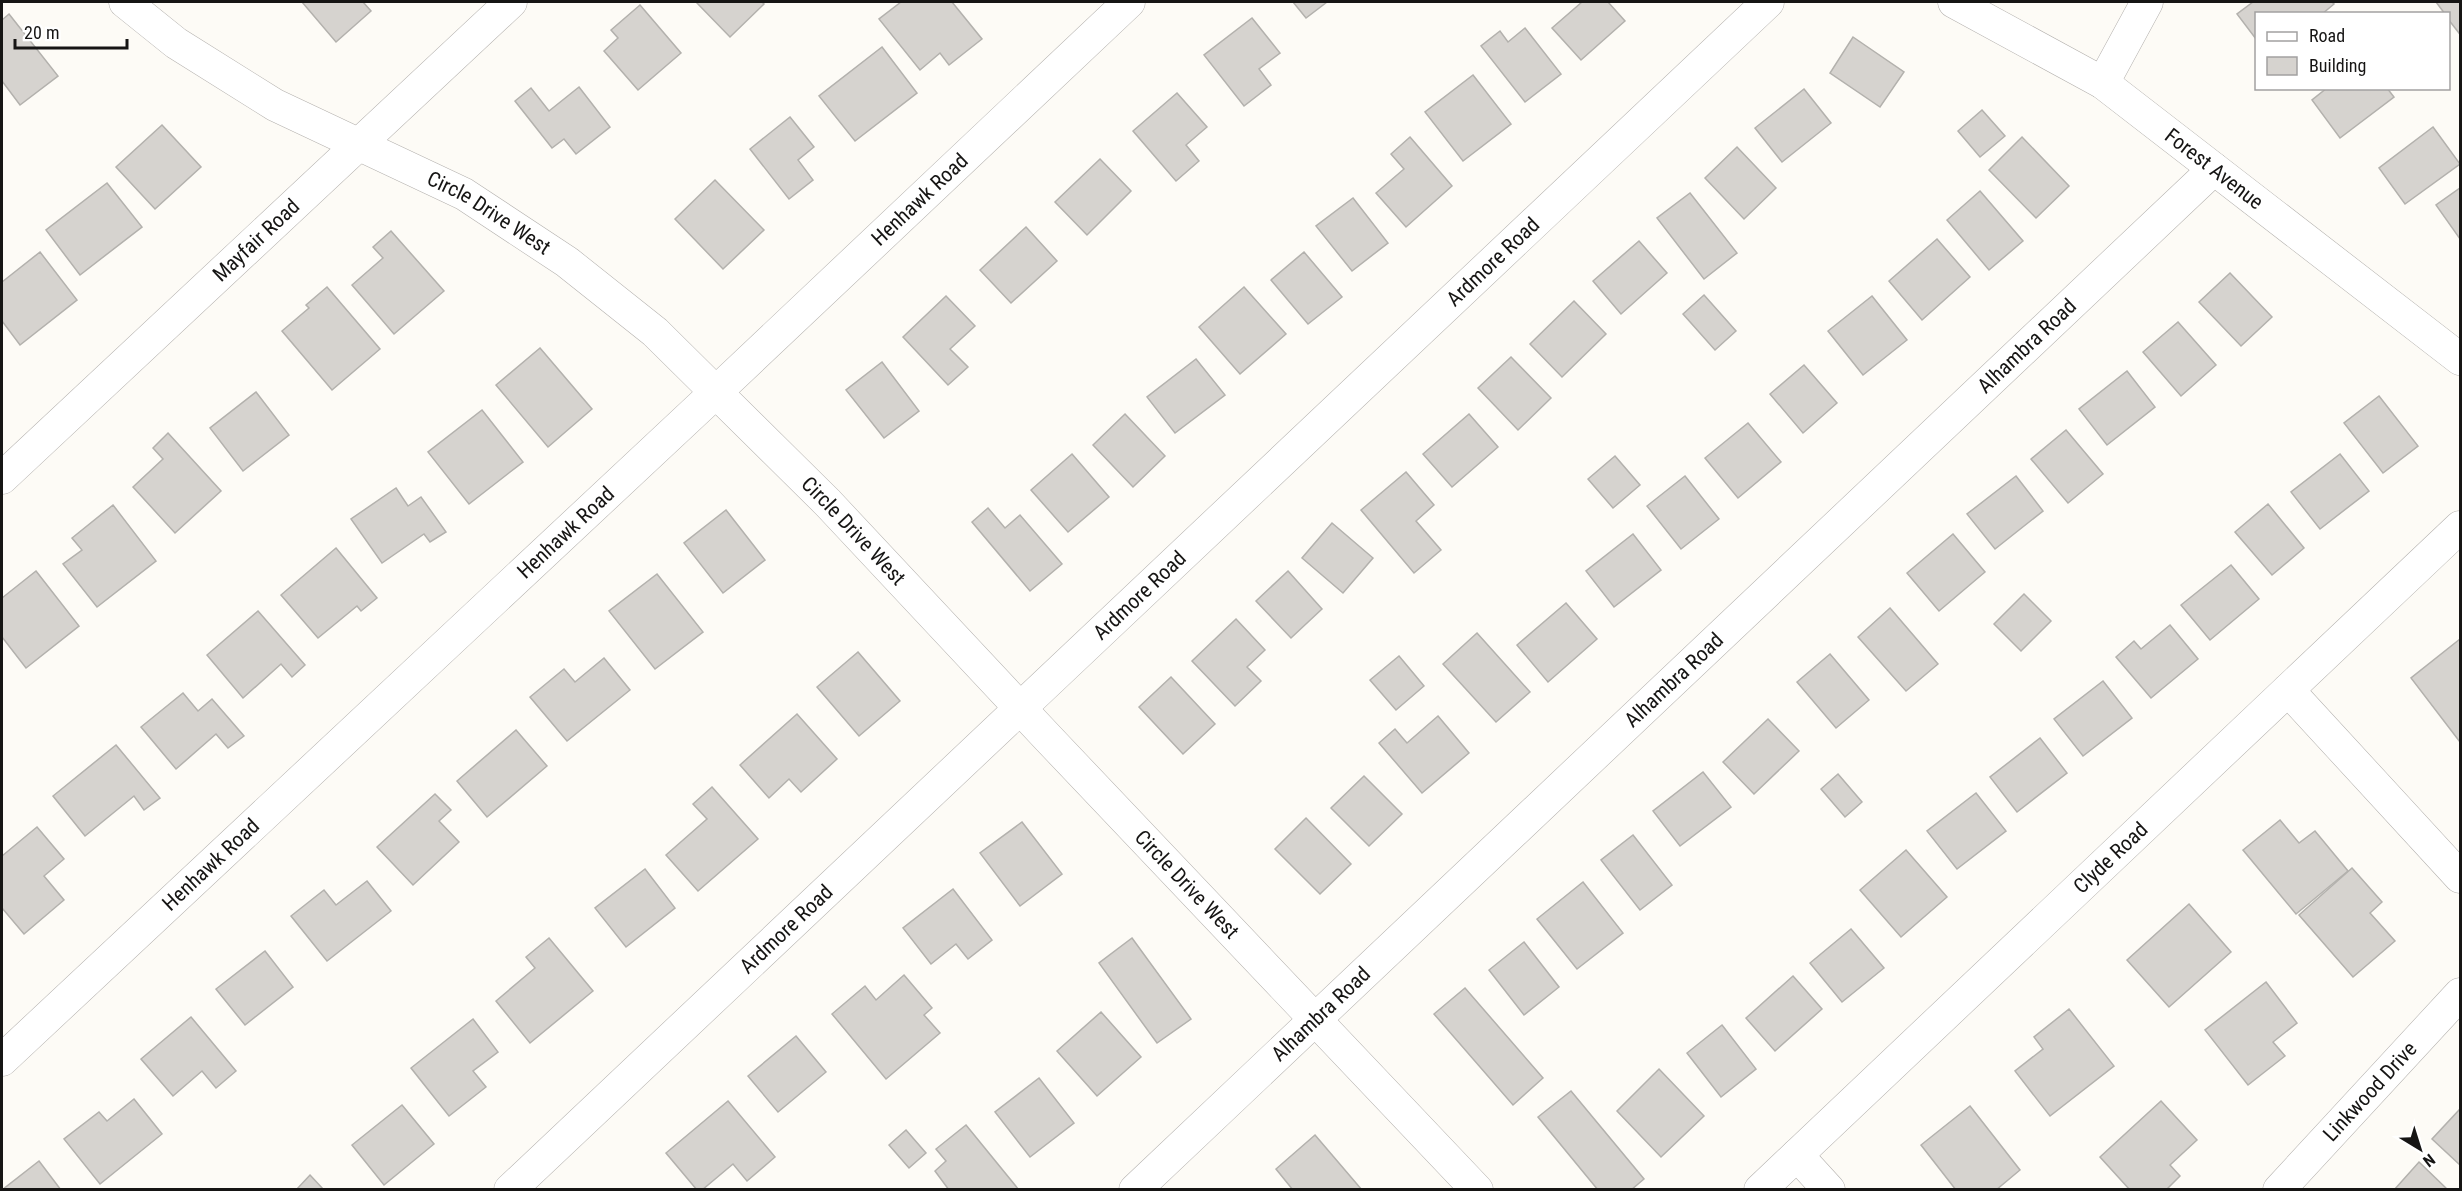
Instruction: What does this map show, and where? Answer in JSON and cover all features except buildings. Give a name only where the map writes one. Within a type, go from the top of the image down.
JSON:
[{"type":"street","name":"Circle Drive West","points":[[124,2],[176,43],[275,105],[464,194],[567,262],[655,332],[828,502],[1476,1190]]},
{"type":"street","name":"Mayfair Road","points":[[2,478],[511,2]]},
{"type":"street","name":"Henhawk Road","points":[[2,1060],[1129,2]]},
{"type":"street","name":"Ardmore Road","points":[[510,1190],[1768,2]]},
{"type":"street","name":"Forest Avenue","points":[[1954,2],[2103,83],[2460,357]]},
{"type":"street","points":[[2103,83],[2147,2]]},
{"type":"street","name":"Alhambra Road","points":[[1135,1190],[2214,169]]},
{"type":"street","name":"Clyde Road","points":[[1760,1190],[2460,527]]},
{"type":"street","points":[[2288,690],[2460,877]]},
{"type":"street","name":"Linkwood Drive","points":[[2279,1190],[2460,994]]},
{"type":"street","points":[[1797,1155],[1829,1190]]}]
